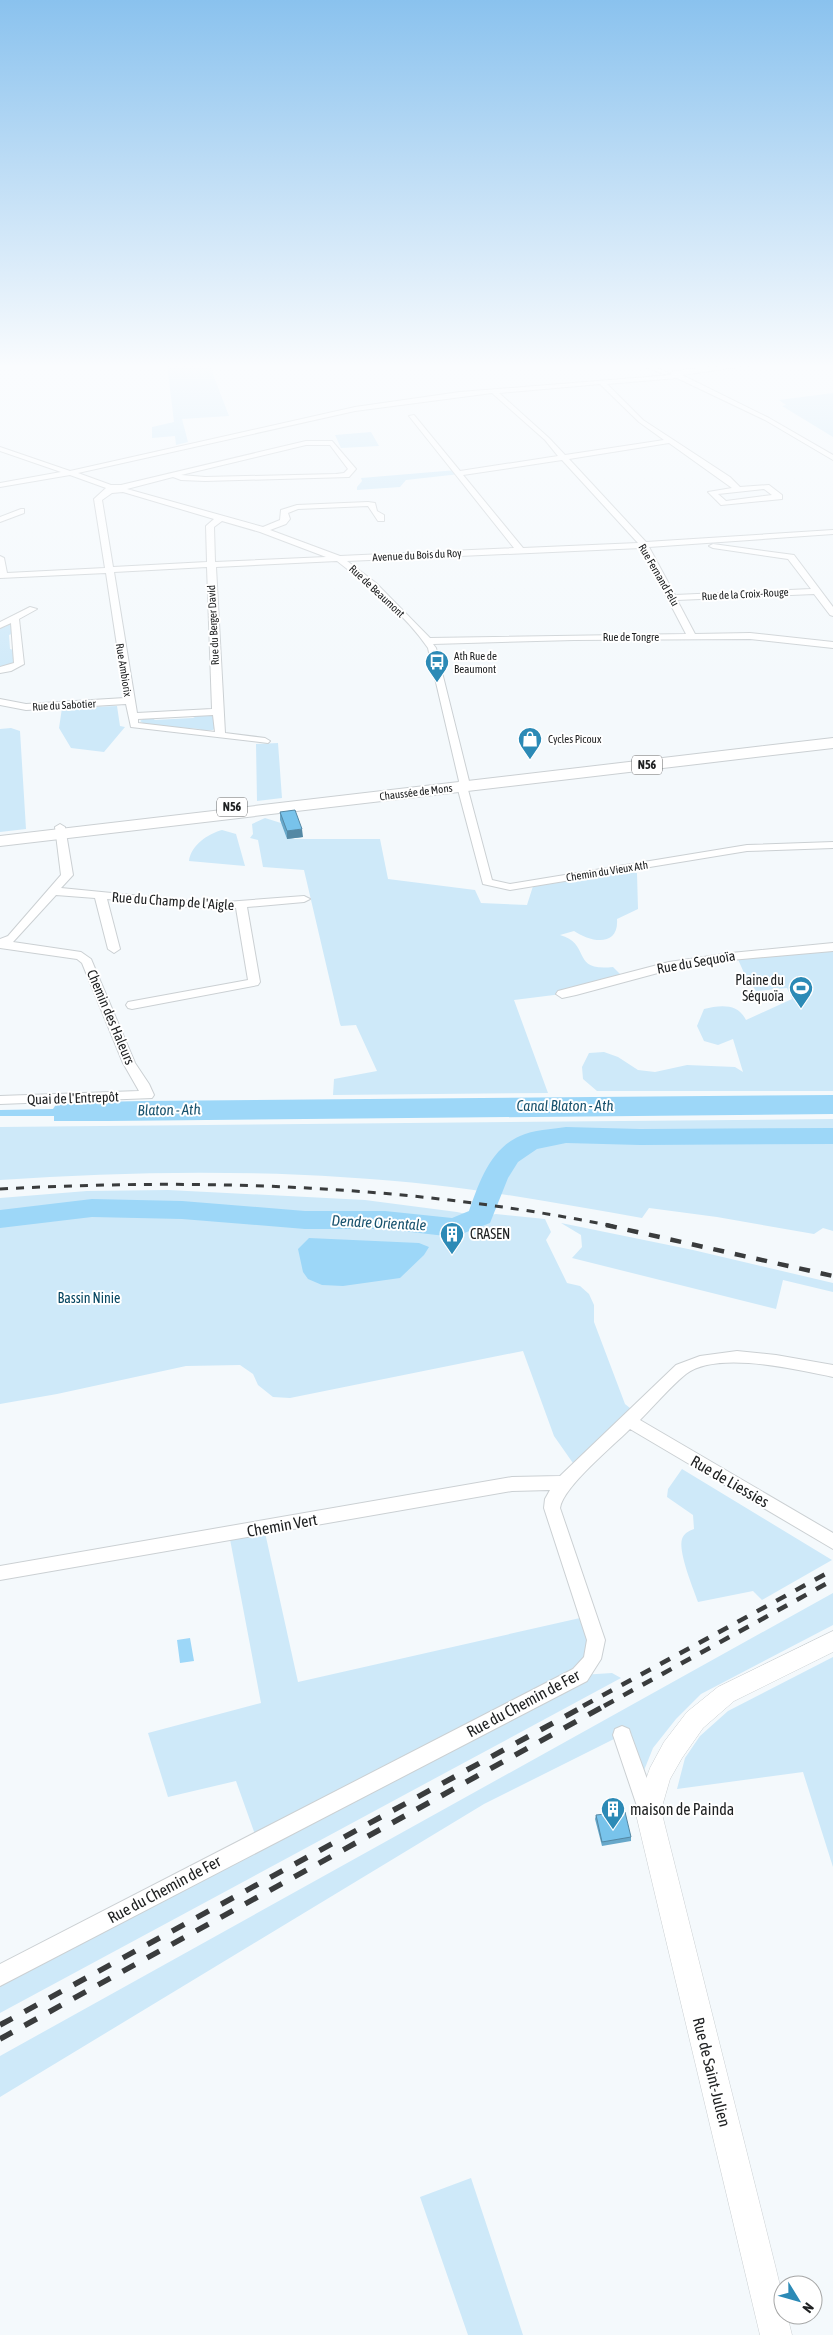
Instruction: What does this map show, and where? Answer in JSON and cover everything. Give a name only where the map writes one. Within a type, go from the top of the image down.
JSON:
[{"type":"main road","name":"Chaussée de Mons","points":[[0,841],[61,831],[833,738]]},
{"type":"main road","name":"Chaussée de Mons","points":[[463,783],[833,743]]},
{"type":"main road","name":"Chaussée de Mons","points":[[0,834],[61,831]]},
{"type":"street","points":[[0,485],[70,473]]},
{"type":"street","name":"Rue de Beaumont","points":[[70,473],[111,489],[123,488],[263,530],[340,559],[373,585],[428,641],[432,648],[463,783]]},
{"type":"street","points":[[123,488],[183,473]]},
{"type":"street","points":[[175,475],[182,478],[205,479],[336,476],[349,473]]},
{"type":"street","points":[[459,473],[520,550]]},
{"type":"street","name":"Rue Fernand Felu","points":[[578,473],[644,545],[692,636]]},
{"type":"street","points":[[718,473],[738,490]]},
{"type":"street","points":[[766,487],[779,497],[724,503],[712,492],[738,490],[766,487]]},
{"type":"street","name":"Rue Ambiorix","points":[[111,489],[98,499],[134,725],[265,741]]},
{"type":"street","points":[[358,493],[360,504]]},
{"type":"street","points":[[263,530],[284,522],[286,519],[284,512],[292,508],[372,505],[374,512],[381,519]]},
{"type":"street","points":[[0,520],[21,511]]},
{"type":"street","name":"Rue du Berger David","points":[[220,518],[210,526],[217,712],[220,736]]},
{"type":"street","name":"Avenue du Bois du Roy","points":[[2,576],[210,564],[644,545],[833,532]]},
{"type":"street","points":[[744,537],[749,550]]},
{"type":"street","points":[[685,542],[791,557],[833,613]]},
{"type":"street","points":[[0,560],[2,576]]},
{"type":"street","name":"Rue de la Croix-Rouge","points":[[673,598],[817,591]]},
{"type":"street","points":[[0,626],[33,609]]},
{"type":"street","points":[[0,670],[19,664],[15,618]]},
{"type":"street","name":"Rue de Tongre","points":[[428,641],[692,636],[764,637],[833,645]]},
{"type":"street","name":"Rue du Sabotier","points":[[0,702],[26,706],[129,701]]},
{"type":"street","points":[[132,716],[217,712]]},
{"type":"street","name":"Chemin du Vieux Ath","points":[[463,783],[485,878],[487,882],[500,886],[520,886],[747,848],[833,845]]},
{"type":"street","points":[[2,943],[12,938],[67,875],[61,831]]},
{"type":"street","name":"Rue du Champ de l'Aigle","points":[[53,891],[213,906],[241,904],[254,982],[132,1005]]},
{"type":"street","points":[[100,896],[114,949]]},
{"type":"street","points":[[241,904],[304,899]]},
{"type":"street","name":"Chemin des Haleurs","points":[[2,943],[13,947],[81,956],[87,962],[125,1053],[143,1084],[147,1095]]},
{"type":"street","name":"Rue du Sequoïa","points":[[562,994],[584,990],[668,966],[742,954],[833,947]]},
{"type":"street","name":"Quai de l'Entrepôt","points":[[0,1100],[147,1095]]},
{"type":"street","name":"Rue du Chemin de Fer","points":[[0,1975],[580,1675],[587,1668],[595,1654],[596,1640],[552,1508],[553,1499],[564,1483],[627,1420],[682,1369],[700,1361],[736,1356],[833,1371]]},
{"type":"street","name":"Rue de Liessies","points":[[627,1420],[833,1542]]},
{"type":"street","name":"Chemin Vert","points":[[0,1573],[512,1484],[564,1483]]},
{"type":"street","points":[[648,1810],[659,1776],[673,1750],[695,1720],[726,1694],[833,1641]]},
{"type":"street","name":"Rue de Saint-Julien","points":[[622,1735],[648,1810],[750,2220],[776,2335]]},
{"type":"green space","points":[[421,473],[460,474],[406,480],[400,487],[357,490],[362,481],[361,478]]},
{"type":"green space","points":[[7,624],[13,626],[16,632],[9,635],[10,649],[18,651],[19,664],[0,670],[0,626]]},
{"type":"green space","points":[[117,706],[120,726],[125,727],[104,752],[71,748],[59,728],[62,708]]},
{"type":"green space","points":[[201,714],[214,718],[215,728],[213,730],[202,731],[200,729],[146,725],[140,721],[146,717],[156,717],[154,720],[193,718]]},
{"type":"green space","points":[[11,728],[20,731],[26,829],[0,832],[0,729]]},
{"type":"green space","points":[[278,743],[282,798],[257,801],[256,744]]},
{"type":"green space","points":[[265,818],[281,823],[287,839],[380,839],[388,879],[475,890],[481,903],[527,905],[534,883],[624,868],[637,873],[638,909],[617,919],[613,935],[602,940],[595,940],[574,931],[560,935],[576,944],[586,961],[591,965],[613,967],[621,975],[562,994],[514,1000],[548,1093],[333,1095],[334,1079],[377,1071],[356,1025],[341,1026],[340,1024],[304,870],[263,867],[258,840],[250,838],[253,834],[252,824]]},
{"type":"green space","points":[[222,830],[236,834],[245,866],[189,861],[193,850],[201,841],[211,834]]},
{"type":"green space","name":"Plaine du Séquoïa","points":[[833,947],[833,1091],[597,1091],[583,1079],[582,1067],[589,1053],[604,1052],[618,1057],[638,1070],[655,1072],[687,1065],[735,1067],[743,1072],[733,1039],[718,1045],[704,1041],[697,1026],[704,1009],[722,1006],[733,1008],[743,1014],[746,1020],[792,999],[787,988],[756,991],[745,975],[736,955]]},
{"type":"green space","points":[[833,1119],[833,1231],[823,1228],[814,1234],[717,1217],[649,1208],[642,1218],[460,1188],[326,1176],[163,1173],[0,1180],[0,1127]]},
{"type":"green space","name":"Bassin Ninie","points":[[168,1190],[365,1200],[457,1212],[480,1217],[496,1214],[545,1219],[551,1232],[546,1240],[567,1283],[580,1286],[589,1294],[594,1305],[594,1322],[625,1404],[636,1413],[575,1466],[554,1436],[523,1351],[290,1398],[273,1397],[258,1385],[253,1374],[240,1365],[186,1366],[57,1394],[0,1404],[0,1198],[87,1191]]},
{"type":"green space","points":[[561,1223],[693,1250],[833,1283],[833,1292],[783,1280],[776,1309],[572,1258],[582,1247],[581,1235]]},
{"type":"green space","points":[[682,1469],[832,1560],[762,1600],[753,1591],[698,1602],[681,1545],[684,1535],[694,1529],[693,1515],[667,1497],[668,1489]]},
{"type":"green space","points":[[264,1528],[298,1682],[589,1616],[595,1633],[581,1675],[612,1673],[621,1678],[0,2013],[0,1975],[257,1840],[236,1781],[168,1797],[148,1733],[261,1703],[229,1534]]},
{"type":"green space","points":[[833,1593],[833,1625],[701,1694],[676,1719],[653,1748],[639,1783],[622,1735],[484,1804],[0,2097],[0,2056]]},
{"type":"green space","points":[[833,1657],[833,1867],[803,1772],[677,1789],[685,1758],[700,1736],[728,1711]]},
{"type":"green space","points":[[471,2178],[523,2335],[468,2335],[420,2197]]},
{"type":"water","points":[[833,1095],[833,1114],[108,1121],[54,1121],[54,1116],[0,1116],[0,1110],[53,1109],[57,1103]]},
{"type":"water","points":[[309,1238],[419,1243],[429,1247],[424,1255],[400,1278],[343,1286],[322,1285],[308,1279],[303,1272],[298,1249]]},
{"type":"water","points":[[190,1638],[194,1661],[180,1663],[177,1640]]},
{"type":"building","points":[[295,810],[302,829],[287,831],[280,812]]},
{"type":"building","name":"maison de Painda","points":[[625,1812],[631,1837],[602,1842],[596,1815]]},
{"type":"waterway","name":"Dendre Orientale","points":[[0,1219],[92,1208],[182,1210],[305,1220],[385,1220],[454,1228],[480,1217],[495,1177],[509,1156],[529,1142],[566,1135],[640,1137],[833,1136]]},
{"type":"railway","points":[[0,1189],[154,1184],[308,1188],[460,1201],[537,1212],[613,1226]]},
{"type":"railway","points":[[606,1225],[833,1276]]},
{"type":"railway","points":[[583,1706],[833,1570]]},
{"type":"railway","points":[[604,1706],[833,1580]]},
{"type":"railway","points":[[0,2025],[586,1705]]},
{"type":"railway","points":[[0,2039],[606,1705]]},
{"type":"place","name":"Ath Rue de Beaumont","points":[[437,683]]},
{"type":"place","name":"Cycles Picoux","points":[[530,760]]},
{"type":"place","name":"Plaine du Séquoïa","points":[[801,1009]]},
{"type":"place","name":"CRASEN","points":[[452,1255]]},
{"type":"place","name":"maison de Painda","points":[[613,1830]]},
{"type":"water label","name":"Canal Blaton - Ath","points":[[565,1106]]},
{"type":"water label","name":"Blaton - Ath","points":[[169,1110]]}]
